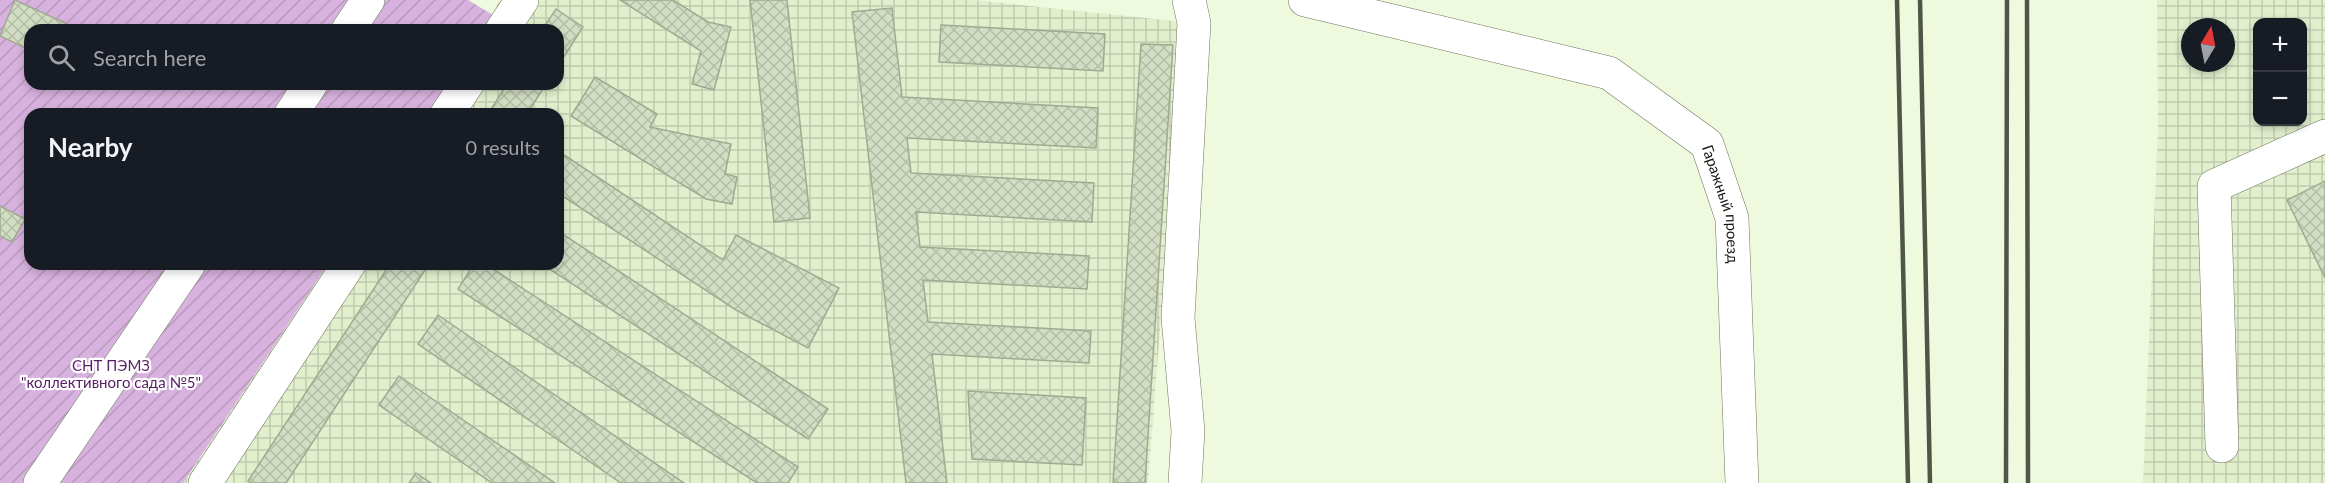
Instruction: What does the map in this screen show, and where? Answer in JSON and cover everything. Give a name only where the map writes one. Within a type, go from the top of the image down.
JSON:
[{"type":"street","points":[[352,24],[368,0]]},
{"type":"street","points":[[506,24],[522,0]]},
{"type":"street","points":[[1185,483],[1188,431],[1178,318],[1194,23],[1188,0]]},
{"type":"street","name":"Гаражный проезд","points":[[1305,0],[1609,74],[1707,144],[1732,219],[1742,483]]},
{"type":"street","points":[[295,108],[307,90]]},
{"type":"street","points":[[451,108],[463,90]]},
{"type":"street","points":[[2222,446],[2214,186],[2325,136]]},
{"type":"street","points":[[40,483],[185,270]]},
{"type":"street","points":[[205,483],[345,270]]},
{"type":"shaded area","points":[[500,0],[974,0],[1184,22],[1148,483],[183,483],[324,270],[564,270],[564,108],[431,108],[443,90],[564,90],[564,24],[486,24]]},
{"type":"shaded area","points":[[2157,0],[2325,0],[2325,483],[2143,483],[2158,128]]},
{"type":"green space","name":"СНТ ПЭМЗ \"коллективного сада №5\"","points":[[0,0],[468,0],[493,15],[487,24],[24,24],[24,90],[443,90],[431,108],[24,108],[24,270],[324,270],[183,483],[0,483]]},
{"type":"building","points":[[15,0],[65,23],[24,24],[24,47],[0,36]]},
{"type":"building","points":[[620,0],[673,0],[708,22],[731,27],[714,90],[692,84],[701,51]]},
{"type":"building","points":[[750,0],[787,0],[810,218],[774,222]]},
{"type":"building","points":[[892,8],[902,97],[1098,108],[1096,148],[907,138],[911,173],[1094,183],[1092,222],[916,212],[920,247],[1089,256],[1087,289],[923,280],[928,322],[1091,331],[1089,363],[932,354],[947,483],[906,483],[852,12]]},
{"type":"building","points":[[556,9],[583,27],[564,57],[564,24],[546,24]]},
{"type":"building","points":[[941,25],[1105,34],[1103,71],[939,62]]},
{"type":"building","points":[[1141,44],[1173,45],[1145,483],[1113,483]]},
{"type":"building","points":[[595,77],[657,114],[650,127],[731,144],[725,174],[737,177],[732,204],[706,199],[571,116]]},
{"type":"building","points":[[503,90],[542,90],[531,108],[492,108]]},
{"type":"building","points":[[564,155],[723,260],[736,235],[839,288],[808,348],[736,310],[564,197]]},
{"type":"building","points":[[2325,181],[2325,278],[2287,200]]},
{"type":"building","points":[[0,206],[24,218],[24,221],[12,242],[0,236]]},
{"type":"building","points":[[564,235],[828,409],[808,439],[551,270],[564,270]]},
{"type":"building","points":[[386,270],[425,270],[286,483],[251,483],[248,481]]},
{"type":"building","points":[[470,270],[494,270],[798,467],[788,483],[757,483],[458,289]]},
{"type":"building","points":[[438,315],[684,483],[621,483],[418,344]]},
{"type":"building","points":[[399,376],[555,483],[492,483],[379,405]]},
{"type":"building","points":[[968,391],[1086,398],[1082,465],[972,459]]},
{"type":"building","points":[[416,473],[431,483],[409,483]]},
{"type":"railway","points":[[1897,0],[1908,483]]},
{"type":"railway","points":[[1920,0],[1930,483]]},
{"type":"railway","points":[[2006,483],[2007,0]]},
{"type":"railway","points":[[2027,0],[2028,483]]}]
